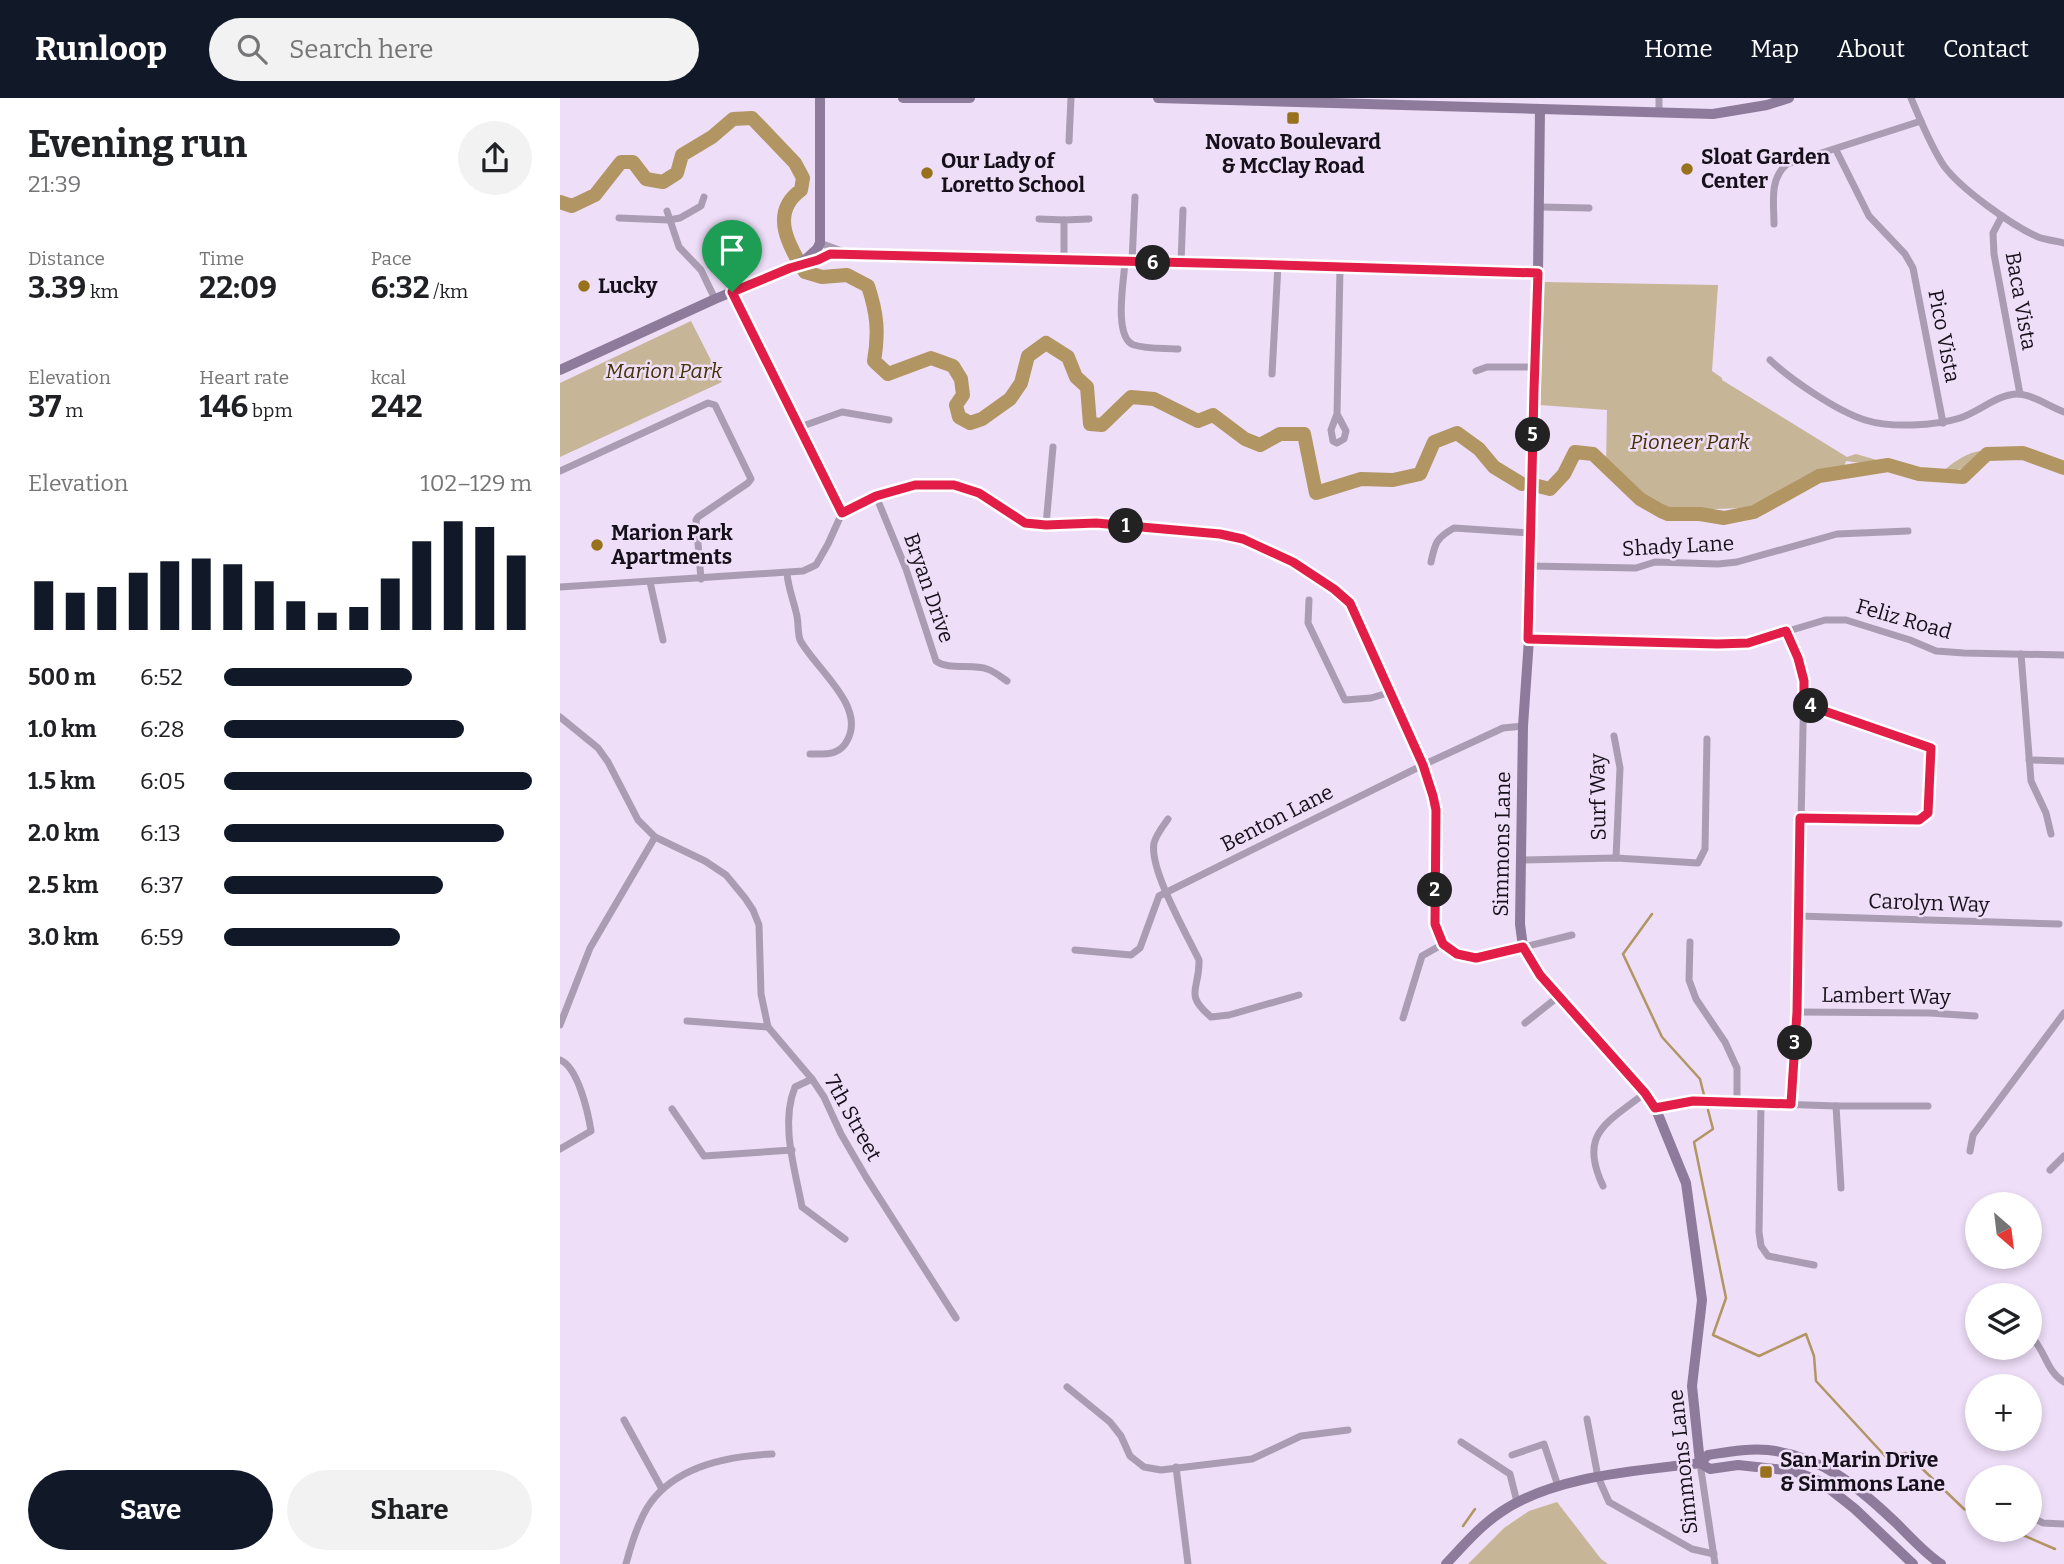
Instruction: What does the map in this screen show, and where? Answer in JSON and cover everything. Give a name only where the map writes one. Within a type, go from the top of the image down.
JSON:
[{"type":"street","points":[[805,262],[820,243],[821,98]]},
{"type":"street","points":[[903,98],[970,98]]},
{"type":"street","points":[[1069,141],[1071,98]]},
{"type":"street","points":[[1158,98],[1507,103],[1540,109],[1726,114],[1789,98]]},
{"type":"street","points":[[1659,98],[1659,112]]},
{"type":"street","points":[[1911,98],[1945,167],[1963,185],[2002,216],[2039,238],[2064,243]]},
{"type":"street","name":"Simmons Lane","points":[[1540,109],[1540,207],[1528,639],[1523,726],[1520,924],[1523,947],[1540,975],[1645,1093],[1655,1108],[1686,1183],[1702,1300],[1692,1386],[1715,1564]]},
{"type":"street","points":[[1774,224],[1774,189],[1780,170],[1787,164],[1921,121]]},
{"type":"street","name":"Pico Vista","points":[[1836,150],[1869,216],[1905,254],[1913,268],[1944,424]]},
{"type":"street","points":[[619,218],[680,218],[702,206],[704,197]]},
{"type":"street","points":[[1135,197],[1121,326],[1124,337],[1132,345],[1178,349]]},
{"type":"street","points":[[1540,207],[1589,208]]},
{"type":"street","points":[[1181,263],[1183,210]]},
{"type":"street","points":[[668,216],[679,247],[701,270],[715,299]]},
{"type":"street","name":"Baca Vista","points":[[2002,216],[1993,233],[1994,254],[2020,394]]},
{"type":"street","points":[[1039,219],[1089,219]]},
{"type":"street","points":[[1064,220],[1064,260]]},
{"type":"street","points":[[820,243],[850,254]]},
{"type":"street","points":[[560,370],[715,299],[830,254],[1538,273]]},
{"type":"street","points":[[1272,374],[1278,265]]},
{"type":"street","points":[[1338,414],[1340,268]]},
{"type":"street","points":[[732,292],[842,513]]},
{"type":"street","points":[[1770,360],[1787,375],[1843,410],[1866,420],[1918,425],[1944,424],[1973,414],[2008,395],[2020,394],[2064,412]]},
{"type":"street","points":[[1476,371],[1487,367],[1535,366]]},
{"type":"street","points":[[560,471],[708,403],[715,405],[751,479],[696,520],[701,579]]},
{"type":"street","points":[[800,427],[842,412],[889,420]]},
{"type":"street","points":[[1046,525],[1053,447]]},
{"type":"street","points":[[560,587],[803,572],[816,565],[842,513],[876,496],[915,485],[954,485],[979,493],[1025,523],[1096,523],[1220,534],[1255,544],[1293,562],[1350,603],[1423,765],[1433,796],[1436,810],[1435,924],[1443,944],[1457,954],[1476,958],[1572,935]]},
{"type":"street","name":"Bryan Drive","points":[[876,496],[906,569],[936,661],[942,666],[987,669],[1007,681]]},
{"type":"street","points":[[1431,562],[1435,542],[1454,528],[1530,533]]},
{"type":"street","name":"Shady Lane","points":[[1530,566],[1636,568],[1655,562],[1718,564],[1737,562],[1838,534],[1908,531]]},
{"type":"street","points":[[787,573],[800,640],[846,702],[853,725],[839,751],[831,754],[810,754]]},
{"type":"street","points":[[650,582],[663,640]]},
{"type":"street","points":[[1309,600],[1308,623],[1345,699],[1371,698],[1391,692]]},
{"type":"street","name":"Feliz Road","points":[[1528,639],[1738,644],[1825,620],[1846,620],[1936,651],[2064,655]]},
{"type":"street","points":[[1786,631],[1798,658],[1804,681],[1797,1012],[1791,1104]]},
{"type":"street","points":[[2021,654],[2031,781],[2046,813],[2051,834]]},
{"type":"street","points":[[1800,818],[1919,820],[1928,813],[1931,748],[1804,704]]},
{"type":"street","name":"7th Street","points":[[560,717],[597,748],[608,762],[638,820],[655,837],[726,874],[753,910],[759,925],[761,994],[768,1027],[824,1097],[841,1134],[866,1177],[956,1318]]},
{"type":"street","name":"Benton Lane","points":[[1167,893],[1423,765],[1503,728],[1523,726]]},
{"type":"street","name":"Surf Way","points":[[1614,736],[1620,768],[1616,858]]},
{"type":"street","points":[[1522,860],[1616,858],[1698,863],[1705,849],[1707,739]]},
{"type":"street","points":[[2029,760],[2064,761]]},
{"type":"street","points":[[1168,819],[1154,840],[1153,857],[1158,874],[1199,960],[1200,974],[1194,991],[1198,1006],[1211,1017],[1229,1015],[1299,995]]},
{"type":"street","points":[[560,1025],[590,948],[655,837]]},
{"type":"street","points":[[1075,950],[1131,955],[1140,947],[1159,896],[1167,893]]},
{"type":"street","name":"Carolyn Way","points":[[1798,916],[2059,924]]},
{"type":"street","points":[[1690,942],[1689,980],[1696,999],[1726,1042],[1737,1068],[1737,1103]]},
{"type":"street","points":[[1403,1018],[1422,956],[1443,944]]},
{"type":"street","points":[[1525,1023],[1559,996]]},
{"type":"street","name":"Lambert Way","points":[[1797,1012],[1975,1016]]},
{"type":"street","points":[[1970,1151],[1973,1135],[2064,1013]]},
{"type":"street","points":[[687,1021],[768,1027]]},
{"type":"street","points":[[560,1060],[567,1063],[575,1076],[591,1131],[560,1149]]},
{"type":"street","points":[[812,1079],[795,1087],[789,1114],[802,1207],[845,1239]]},
{"type":"street","points":[[1603,1186],[1596,1171],[1592,1146],[1598,1130],[1645,1093]]},
{"type":"street","points":[[1655,1108],[1693,1101],[1928,1106]]},
{"type":"street","points":[[1761,1104],[1761,1246],[1768,1256],[1814,1265]]},
{"type":"street","points":[[1836,1106],[1841,1188]]},
{"type":"street","points":[[672,1109],[704,1156],[792,1150]]},
{"type":"street","points":[[2050,1170],[2064,1156]]},
{"type":"street","points":[[2042,1350],[2050,1369],[2064,1382]]},
{"type":"street","points":[[1067,1387],[1110,1422],[1121,1436],[1130,1456],[1144,1466],[1161,1470],[1252,1458],[1301,1436],[1348,1430]]},
{"type":"street","points":[[1587,1419],[1598,1477],[1609,1502],[1692,1549],[1714,1554]]},
{"type":"street","points":[[624,1420],[662,1489]]},
{"type":"street","points":[[1461,1443],[1510,1474],[1517,1502]]},
{"type":"street","points":[[1512,1455],[1544,1444],[1559,1486]]},
{"type":"street","points":[[1446,1564],[1489,1520],[1517,1502],[1559,1486],[1598,1477],[1700,1463],[1708,1455],[1766,1450],[1796,1455],[1841,1475],[1941,1564]]},
{"type":"street","points":[[626,1564],[633,1538],[647,1508],[662,1489],[698,1466],[742,1455],[772,1454]]},
{"type":"street","points":[[1700,1463],[1710,1469],[1738,1465],[1794,1471],[1821,1482],[1856,1509],[1913,1564]]},
{"type":"street","points":[[1176,1467],[1188,1564]]},
{"type":"street","points":[[2042,1522],[2064,1524]]},
{"type":"green space","name":"Pioneer Park","points":[[1544,282],[1718,285],[1712,371],[1722,380],[1847,457],[1856,454],[1901,467],[1941,472],[1967,455],[1985,451],[1982,463],[1942,474],[1846,461],[1843,470],[1768,502],[1741,508],[1714,509],[1687,517],[1661,511],[1638,490],[1619,485],[1606,469],[1607,410],[1540,405]]},
{"type":"green space","name":"Marion Park","points":[[691,321],[722,382],[560,457],[560,383]]},
{"type":"green space","points":[[1557,1502],[1601,1559],[1608,1564],[1468,1564],[1504,1528],[1529,1511]]},
{"type":"waterway","points":[[560,202],[572,206],[595,195],[621,162],[633,162],[646,179],[663,182],[677,173],[682,155],[712,137],[733,119],[752,118],[795,163],[803,178],[801,190],[791,199],[784,219],[788,241],[805,272],[822,277],[847,275],[868,286],[876,323],[874,361],[888,374],[931,358],[953,366],[961,379],[963,395],[956,405],[959,417],[970,423],[982,419],[1010,399],[1021,383],[1028,356],[1046,343],[1068,357],[1076,377],[1087,387],[1090,424],[1102,425],[1131,397],[1154,399],[1198,421],[1213,415],[1245,439],[1260,445],[1280,434],[1304,434],[1316,493],[1361,479],[1393,480],[1420,474],[1434,442],[1457,433],[1479,449],[1494,467],[1522,484]]},
{"type":"waterway","points":[[1538,486],[1550,489],[1564,474],[1575,452],[1593,454],[1640,499],[1661,511],[1668,514],[1700,514],[1724,518],[1754,512],[1819,476],[1888,465],[1919,474],[1963,477],[1987,454],[2023,453],[2064,468]]},
{"type":"waterway","points":[[1652,914],[1623,954],[1662,1037],[1700,1079],[1704,1095]]},
{"type":"waterway","points":[[1708,1110],[1713,1129],[1694,1142],[1726,1298],[1713,1335],[1759,1356],[1806,1334],[1814,1356],[1816,1381],[1886,1457],[1906,1453],[1965,1509]]},
{"type":"waterway","points":[[1463,1526],[1475,1509]]},
{"type":"waterway","points":[[2039,1542],[2055,1549]]},
{"type":"place","name":"Novato Boulevard & McClay Road","points":[[1293,118]]},
{"type":"place","name":"Sloat Garden Center","points":[[1687,169]]},
{"type":"place","name":"Our Lady of Loretto School","points":[[927,173]]},
{"type":"place","name":"Lucky","points":[[584,286]]},
{"type":"place","name":"Marion Park Apartments","points":[[597,545]]},
{"type":"place","name":"San Marin Drive & Simmons Lane","points":[[1766,1472]]},
{"type":"route","points":[[830,254],[1538,273],[1528,639],[1718,644],[1748,643],[1786,631],[1798,658],[1804,681],[1804,704],[1931,748],[1928,813],[1919,820],[1800,818],[1797,1012],[1791,1104],[1693,1101],[1655,1108],[1645,1093],[1540,975],[1523,947],[1476,958],[1457,954],[1443,944],[1435,924],[1436,810],[1433,796],[1423,765],[1358,619],[1350,603],[1334,589],[1293,562],[1243,539],[1220,534],[1096,523],[1025,523],[979,493],[954,485],[915,485],[876,496],[842,513],[732,292],[830,254]]}]
